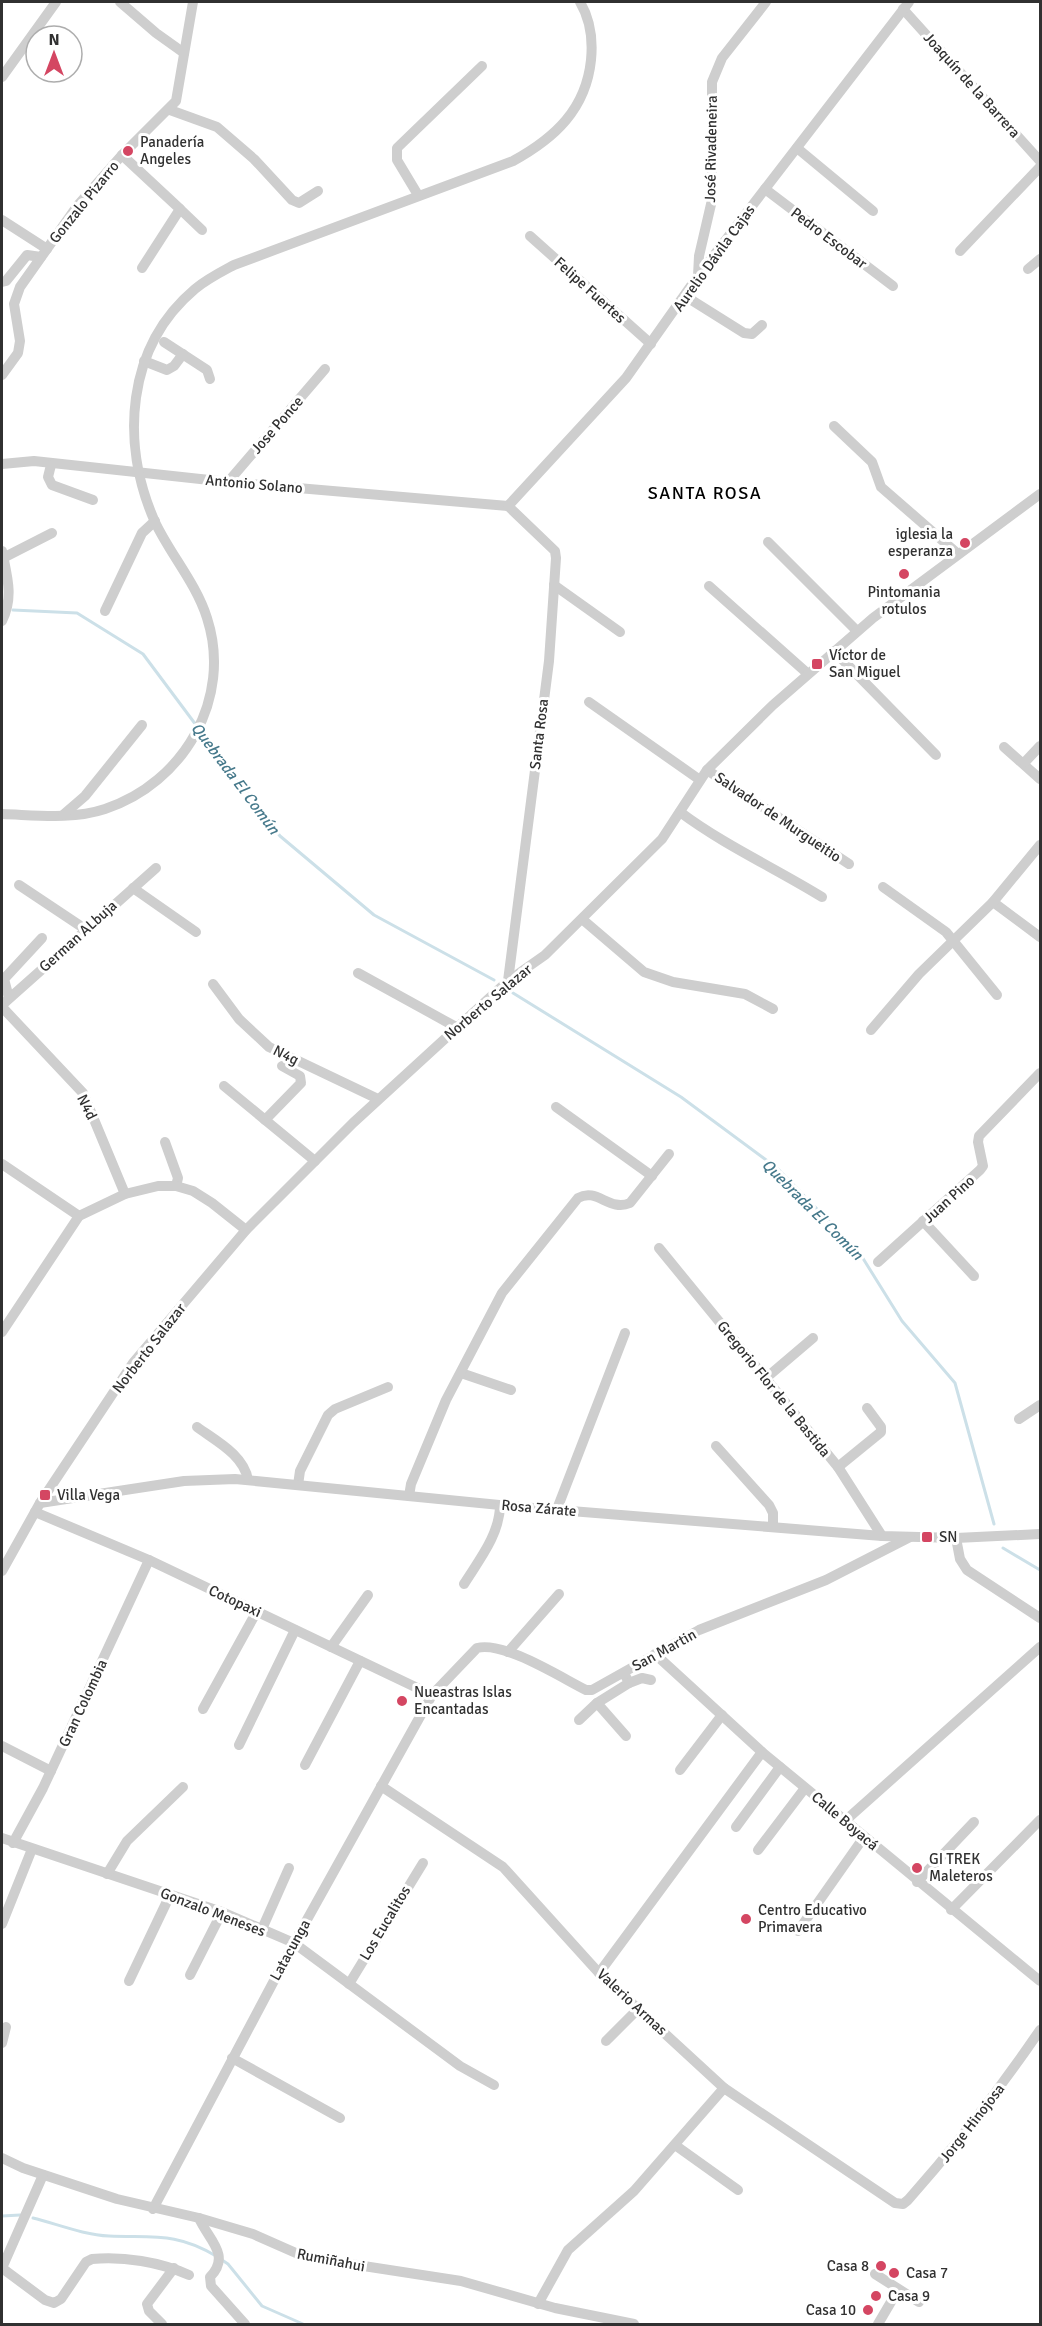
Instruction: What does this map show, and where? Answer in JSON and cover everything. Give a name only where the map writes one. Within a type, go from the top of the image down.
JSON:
[{"type":"street","points":[[2,77],[56,2]]},
{"type":"street","points":[[120,2],[156,33],[184,53]]},
{"type":"street","name":"Gonzalo Pizarro","points":[[2,375],[18,353],[15,297],[78,205],[122,155],[170,110],[178,94],[193,2]]},
{"type":"street","points":[[2,814],[63,816],[104,810],[123,802],[155,780],[194,737],[210,703],[214,662],[207,617],[155,521],[140,473],[132,426],[136,392],[144,361],[165,324],[179,305],[212,277],[259,254],[513,161],[550,138],[565,123],[585,93],[592,46],[589,22],[580,2]]},
{"type":"street","name":"José Rivadeneira","points":[[698,276],[699,256],[712,200],[712,82],[722,58],[766,2]]},
{"type":"street","name":"Aurelio Dávila Cajas","points":[[508,506],[626,378],[698,276],[906,5]]},
{"type":"street","name":"Joaquín de la Barrera","points":[[906,5],[1041,161]]},
{"type":"street","points":[[418,195],[397,160],[397,148],[482,66]]},
{"type":"street","points":[[170,110],[217,127],[254,159],[292,200],[299,203],[318,191]]},
{"type":"street","points":[[797,148],[873,212]]},
{"type":"street","points":[[122,155],[202,230]]},
{"type":"street","points":[[960,250],[1041,166]]},
{"type":"street","name":"Pedro Escobar","points":[[765,189],[893,286]]},
{"type":"street","points":[[142,268],[180,209]]},
{"type":"street","points":[[2,220],[44,253]]},
{"type":"street","name":"Felipe Fuertes","points":[[530,236],[651,344]]},
{"type":"street","points":[[2,282],[6,281],[27,255],[44,253]]},
{"type":"street","points":[[1028,269],[1041,259]]},
{"type":"street","points":[[685,296],[744,333],[752,334],[762,325]]},
{"type":"street","points":[[164,342],[207,370],[210,379]]},
{"type":"street","points":[[144,361],[167,370],[174,366],[183,354]]},
{"type":"street","name":"Jose Ponce","points":[[228,482],[325,369]]},
{"type":"street","points":[[834,426],[872,462],[881,487],[958,554]]},
{"type":"street","name":"Antonio Solano","points":[[2,464],[34,461],[51,465],[228,482],[508,506]]},
{"type":"street","points":[[51,465],[48,477],[52,485],[93,500]]},
{"type":"street","name":"Norberto Salazar","points":[[2,1571],[38,1507],[133,1363],[246,1230],[378,1099],[508,981],[545,955],[582,919],[662,839],[707,770],[807,673],[857,631],[1041,494]]},
{"type":"street","name":"Santa Rosa","points":[[508,506],[555,551],[549,661],[508,981]]},
{"type":"street","points":[[105,611],[142,533],[155,521]]},
{"type":"street","points":[[2,621],[9,597],[9,584],[2,554],[52,533]]},
{"type":"street","points":[[768,542],[857,631]]},
{"type":"street","points":[[554,585],[620,632]]},
{"type":"street","points":[[709,586],[807,673]]},
{"type":"street","points":[[834,651],[936,755]]},
{"type":"street","points":[[589,702],[700,780]]},
{"type":"street","points":[[63,816],[85,796],[142,725]]},
{"type":"street","points":[[1025,762],[1041,746]]},
{"type":"street","points":[[1004,747],[1025,762],[1041,779]]},
{"type":"street","name":"Salvador de Murgueitio","points":[[707,770],[849,864]]},
{"type":"street","points":[[680,812],[731,847],[775,868],[822,897]]},
{"type":"street","points":[[871,1030],[953,938],[993,902],[1041,844]]},
{"type":"street","name":"German ALbuja","points":[[4,1003],[156,868]]},
{"type":"street","points":[[19,885],[85,929]]},
{"type":"street","points":[[883,887],[953,938],[997,995]]},
{"type":"street","points":[[133,888],[196,932]]},
{"type":"street","points":[[993,902],[1041,937]]},
{"type":"street","points":[[582,919],[644,972],[673,982],[745,994],[773,1009]]},
{"type":"street","points":[[4,1003],[3,980],[42,938]]},
{"type":"street","points":[[358,973],[456,1027]]},
{"type":"street","name":"N4g","points":[[213,984],[239,1019],[269,1047],[378,1099]]},
{"type":"street","name":"N4d","points":[[4,1003],[82,1094],[125,1194]]},
{"type":"street","points":[[266,1120],[301,1083],[300,1076],[282,1066]]},
{"type":"street","name":"Juan Pino","points":[[878,1262],[981,1170],[983,1166],[979,1136],[1041,1073]]},
{"type":"street","points":[[224,1086],[315,1161]]},
{"type":"street","points":[[556,1107],[652,1176]]},
{"type":"street","points":[[165,1142],[178,1178],[176,1186]]},
{"type":"street","points":[[409,1496],[411,1484],[446,1400],[502,1293],[578,1198],[586,1194],[593,1195],[609,1205],[623,1206],[630,1203],[669,1154]]},
{"type":"street","points":[[2,1164],[79,1216]]},
{"type":"street","points":[[2,1332],[79,1216],[125,1194],[158,1186],[176,1186],[193,1191],[246,1230]]},
{"type":"street","points":[[923,1221],[974,1276]]},
{"type":"street","name":"Gregorio Flor de la Bastida","points":[[659,1248],[838,1467],[882,1536]]},
{"type":"street","points":[[557,1509],[625,1333]]},
{"type":"street","points":[[766,1378],[813,1338]]},
{"type":"street","points":[[461,1373],[511,1390]]},
{"type":"street","points":[[298,1485],[300,1471],[328,1415],[336,1409],[388,1387]]},
{"type":"street","points":[[1019,1419],[1041,1405]]},
{"type":"street","points":[[838,1467],[882,1430],[867,1408]]},
{"type":"street","points":[[197,1427],[240,1460],[247,1471],[248,1480]]},
{"type":"street","points":[[716,1446],[769,1505],[773,1513],[773,1527]]},
{"type":"street","name":"Rosa Zárate","points":[[38,1507],[183,1481],[248,1480],[882,1536],[956,1538],[1041,1534]]},
{"type":"street","points":[[464,1584],[495,1531],[500,1518],[500,1504]]},
{"type":"street","name":"Cotopaxi","points":[[38,1507],[432,1695]]},
{"type":"street","name":"San Martin","points":[[432,1695],[477,1648],[492,1647],[508,1652],[586,1690],[598,1688],[627,1678],[655,1654],[699,1630],[826,1580],[910,1537]]},
{"type":"street","points":[[956,1538],[960,1559],[967,1570],[1041,1618]]},
{"type":"street","name":"Gran Colombia","points":[[13,1843],[51,1772],[149,1560]]},
{"type":"street","points":[[508,1652],[559,1594]]},
{"type":"street","points":[[331,1647],[368,1595]]},
{"type":"street","points":[[203,1709],[257,1611]]},
{"type":"street","points":[[239,1745],[296,1630]]},
{"type":"street","points":[[846,1820],[1041,1647]]},
{"type":"street","name":"Calle Boyacá","points":[[655,1654],[762,1752],[951,1910],[1040,1979]]},
{"type":"street","points":[[305,1765],[360,1660]]},
{"type":"street","points":[[579,1720],[627,1678],[651,1680]]},
{"type":"street","name":"Latacunga","points":[[153,2209],[294,1943],[432,1695]]},
{"type":"street","points":[[597,1702],[626,1736]]},
{"type":"street","points":[[680,1770],[722,1715]]},
{"type":"street","points":[[2,1746],[51,1772]]},
{"type":"street","points":[[599,1972],[762,1752]]},
{"type":"street","points":[[736,1827],[780,1767]]},
{"type":"street","name":"Valerio Armas","points":[[381,1786],[503,1867],[599,1972],[724,2088],[895,2203]]},
{"type":"street","points":[[107,1874],[128,1841],[183,1787]]},
{"type":"street","points":[[758,1850],[805,1788]]},
{"type":"street","points":[[951,1910],[1041,1820]]},
{"type":"street","points":[[917,1882],[974,1822]]},
{"type":"street","points":[[798,1931],[864,1837]]},
{"type":"street","name":"Gonzalo Meneses","points":[[2,1838],[222,1912],[294,1943],[460,2066],[494,2085]]},
{"type":"street","points":[[2,1924],[32,1849]]},
{"type":"street","name":"Los Eucalitos","points":[[349,1984],[423,1863]]},
{"type":"street","points":[[262,1929],[289,1868]]},
{"type":"street","points":[[129,1981],[170,1895]]},
{"type":"street","points":[[190,1975],[222,1912]]},
{"type":"street","points":[[606,2041],[638,2008]]},
{"type":"street","points":[[2,2043],[6,2027]]},
{"type":"street","name":"Jorge Hinojosa","points":[[895,2203],[903,2204],[908,2200],[950,2153],[989,2104],[1041,2030]]},
{"type":"street","points":[[232,2058],[340,2118]]},
{"type":"street","points":[[538,2304],[568,2250],[634,2191],[724,2088]]},
{"type":"street","points":[[675,2145],[738,2190]]},
{"type":"street","name":"Rumiñahui","points":[[2,2158],[42,2175],[153,2209],[199,2217],[253,2234],[305,2257],[461,2281],[585,2320],[634,2325]]},
{"type":"street","points":[[42,2175],[2,2268],[45,2300],[54,2303],[61,2299],[86,2262],[92,2259],[137,2261],[174,2268],[189,2274]]},
{"type":"street","points":[[199,2217],[203,2227],[216,2243],[219,2254],[217,2266],[210,2277],[211,2286],[245,2325]]},
{"type":"street","points":[[162,2324],[149,2311],[147,2304],[174,2268]]},
{"type":"street","points":[[875,2274],[920,2302]]},
{"type":"street","points":[[878,2325],[898,2290]]},
{"type":"waterway","name":"Quebrada El Común","points":[[13,610],[77,613],[143,654],[196,725]]},
{"type":"waterway","name":"Quebrada El Común","points":[[200,731],[280,836],[374,915],[494,980]]},
{"type":"waterway","name":"Quebrada El Común","points":[[513,993],[681,1097],[777,1168],[859,1252],[902,1321],[955,1383],[994,1524]]},
{"type":"waterway","name":"Quebrada El Común","points":[[1003,1548],[1040,1570]]},
{"type":"waterway","points":[[2,2216],[20,2215]]},
{"type":"waterway","points":[[33,2218],[100,2235],[176,2240],[202,2248],[216,2256]]},
{"type":"waterway","points":[[222,2260],[228,2264],[262,2306],[303,2324]]},
{"type":"place","name":"Panadería Angeles","points":[[128,151]]},
{"type":"place","name":"iglesia la esperanza","points":[[965,543]]},
{"type":"place","name":"Pintomania rotulos","points":[[904,574]]},
{"type":"place","name":"Víctor de San Miguel","points":[[817,664]]},
{"type":"place","name":"Villa Vega","points":[[45,1495]]},
{"type":"place","name":"SN","points":[[927,1537]]},
{"type":"place","name":"Nueastras Islas Encantadas","points":[[402,1701]]},
{"type":"place","name":"GI TREK Maleteros","points":[[917,1868]]},
{"type":"place","name":"Centro Educativo Primavera","points":[[746,1919]]},
{"type":"place","name":"Casa 8","points":[[881,2266]]},
{"type":"place","name":"Casa 7","points":[[894,2273]]},
{"type":"place","name":"Casa 9","points":[[876,2296]]},
{"type":"place","name":"Casa 10","points":[[868,2310]]},
{"type":"district","name":"SANTA ROSA","points":[[705,493]]}]
